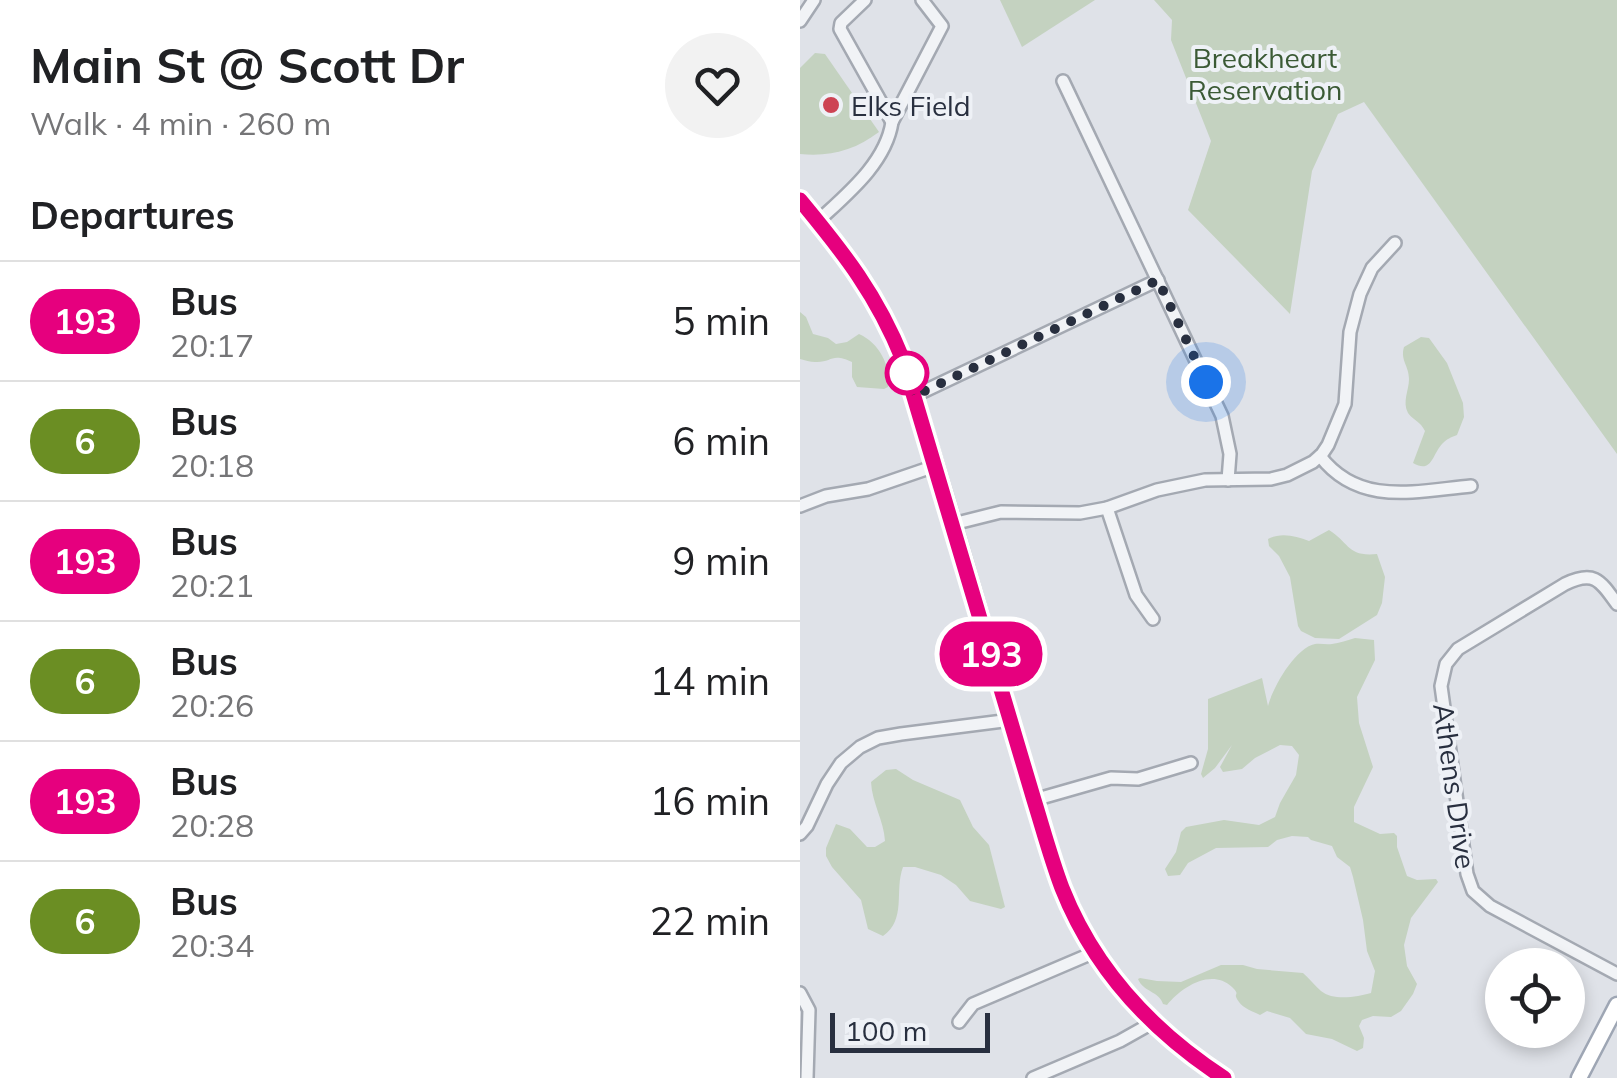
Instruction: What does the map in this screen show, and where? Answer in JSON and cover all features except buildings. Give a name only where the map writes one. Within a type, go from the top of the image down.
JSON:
[{"type":"main road","points":[[800,200],[857,270],[895,340],[1062,888],[1095,952],[1120,987],[1152,1023],[1224,1078]]},
{"type":"main road","points":[[1578,1078],[1613,1022],[1617,1005]]},
{"type":"street","points":[[800,21],[814,0]]},
{"type":"street","points":[[864,0],[840,28],[892,122]]},
{"type":"street","points":[[818,221],[859,181],[890,138],[892,122],[942,26],[922,0]]},
{"type":"street","points":[[1063,81],[1222,416],[1230,454],[1228,480]]},
{"type":"street","points":[[953,524],[1001,512],[1068,513],[1107,508],[1158,490],[1205,480],[1270,479],[1287,475],[1320,456],[1334,434],[1345,404],[1350,332],[1360,294],[1372,268],[1396,243]]},
{"type":"street","points":[[914,396],[1158,280]]},
{"type":"street","points":[[1320,456],[1344,478],[1382,493],[1471,486]]},
{"type":"street","points":[[800,506],[826,496],[868,489],[935,466]]},
{"type":"street","points":[[1107,508],[1136,596],[1153,619]]},
{"type":"street","name":"Athens Drive","points":[[1617,604],[1593,578],[1565,584],[1458,649],[1446,664],[1441,686],[1467,874],[1473,891],[1486,904],[1617,974]]},
{"type":"street","points":[[800,834],[808,826],[827,784],[860,747],[878,738],[1011,720]]},
{"type":"street","points":[[1034,800],[1112,778],[1138,779],[1191,763]]},
{"type":"street","points":[[959,1022],[972,1004],[1095,952]]},
{"type":"street","points":[[800,993],[809,1009],[808,1078]]},
{"type":"street","points":[[1033,1078],[1152,1023]]},
{"type":"green space","points":[[1000,0],[1095,0],[1022,47]]},
{"type":"green space","name":"Breakheart Reservation","points":[[1154,0],[1617,0],[1617,454],[1364,102],[1338,114],[1312,171],[1290,314],[1188,210],[1211,141],[1171,40],[1172,20]]},
{"type":"green space","name":"Elks Field","points":[[815,53],[825,54],[879,132],[842,151],[800,154],[800,68]]},
{"type":"green space","points":[[800,312],[813,334],[836,344],[859,334],[872,343],[885,363],[888,387],[857,387],[852,362],[845,359],[800,359]]},
{"type":"green space","points":[[1421,337],[1429,338],[1447,363],[1463,403],[1464,417],[1457,435],[1444,442],[1424,466],[1413,463],[1425,431],[1406,409],[1409,379],[1403,356],[1404,347]]},
{"type":"green space","points":[[1329,530],[1354,551],[1377,554],[1385,577],[1377,615],[1339,639],[1315,638],[1301,631],[1290,577],[1268,539],[1283,535],[1309,541]]},
{"type":"green space","points":[[1355,638],[1374,640],[1375,660],[1357,697],[1359,723],[1373,767],[1354,807],[1354,822],[1380,834],[1394,833],[1407,876],[1438,882],[1411,918],[1404,945],[1407,966],[1417,984],[1413,994],[1401,1011],[1391,1017],[1362,1020],[1359,1026],[1363,1048],[1357,1051],[1332,1039],[1306,1034],[1290,1018],[1249,1010],[1239,1002],[1232,987],[1215,979],[1197,982],[1167,1005],[1163,1004],[1138,979],[1181,982],[1221,965],[1303,973],[1332,996],[1371,993],[1375,971],[1367,951],[1353,877],[1350,867],[1337,857],[1332,846],[1292,836],[1268,847],[1216,848],[1188,863],[1180,875],[1168,876],[1165,869],[1186,827],[1224,820],[1259,825],[1275,817],[1296,775],[1299,755],[1292,746],[1280,745],[1242,769],[1223,772],[1220,767],[1232,745],[1203,778],[1208,749],[1208,699],[1262,678],[1268,706],[1280,679],[1307,647]]},
{"type":"green space","points":[[896,769],[960,800],[973,827],[989,845],[1005,907],[970,901],[941,875],[903,867],[895,921],[883,936],[868,929],[861,900],[832,867],[826,848],[836,824],[850,829],[867,847],[885,841],[871,782],[886,770]]},
{"type":"bus line","name":"193","points":[[800,200],[857,270],[884,315],[903,360],[1054,866],[1069,904],[1105,967],[1131,1001],[1178,1045],[1224,1078]]},
{"type":"place","name":"Elks Field","points":[[831,105]]},
{"type":"route","points":[[907,373],[914,396],[1158,280],[1206,382]]}]
